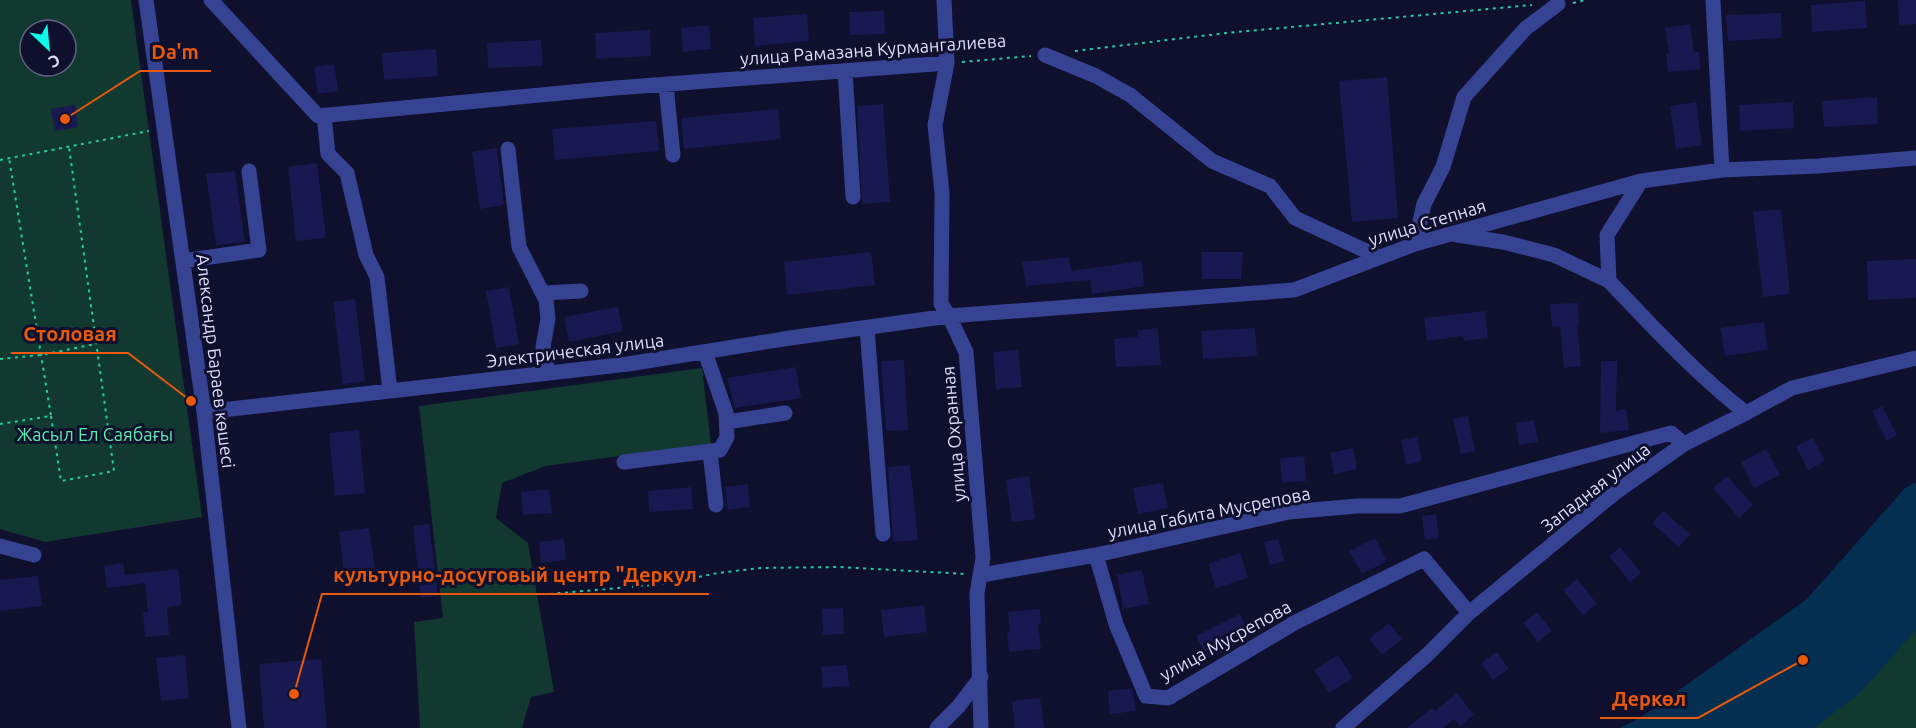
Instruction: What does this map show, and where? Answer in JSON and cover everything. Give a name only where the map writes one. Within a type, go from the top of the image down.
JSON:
[{"type":"street","name":"Александр Бараев көшесі","points":[[147,0],[204,412],[239,728]]},
{"type":"street","points":[[212,0],[318,116],[324,115],[328,153],[347,173],[366,255],[377,277],[390,392]]},
{"type":"street","name":"улица Охранная","points":[[944,0],[947,63],[936,125],[942,193],[941,304],[966,352],[983,558],[977,593],[981,728]]},
{"type":"street","points":[[1713,0],[1722,170]]},
{"type":"street","points":[[1415,244],[1424,204],[1443,166],[1464,97],[1526,28],[1558,4]]},
{"type":"street","points":[[1045,55],[1096,76],[1130,95],[1212,161],[1270,186],[1295,218],[1379,256]]},
{"type":"street","name":"улица Рамазана Курмангалиева","points":[[324,115],[947,63]]},
{"type":"street","points":[[844,71],[853,197]]},
{"type":"street","points":[[666,85],[673,155]]},
{"type":"street","points":[[508,149],[519,247],[546,300],[548,319],[543,347],[548,373]]},
{"type":"street","name":"улица Степная","points":[[949,316],[1294,290],[1415,244],[1641,181],[1722,170],[1818,166],[1916,158]]},
{"type":"street","points":[[183,261],[259,250],[249,171]]},
{"type":"street","points":[[1609,282],[1607,235],[1641,181]]},
{"type":"street","points":[[1451,234],[1503,242],[1554,255],[1609,282],[1719,391],[1746,413]]},
{"type":"street","points":[[543,293],[581,291]]},
{"type":"street","name":"Электрическая улица","points":[[204,412],[628,364],[949,316]]},
{"type":"street","points":[[867,328],[882,534]]},
{"type":"street","points":[[624,462],[720,450],[727,437],[727,422],[718,385],[705,352]]},
{"type":"street","name":"Западная улица","points":[[1343,728],[1426,655],[1469,613],[1616,492],[1684,444],[1792,388],[1916,358]]},
{"type":"street","points":[[727,422],[784,413]]},
{"type":"street","name":"улица Габита Мусрепова","points":[[981,575],[1096,555],[1289,513],[1357,506],[1400,507],[1671,433],[1684,444]]},
{"type":"street","points":[[710,452],[716,505]]},
{"type":"street","points":[[0,546],[34,555]]},
{"type":"street","name":"улица Мусрепова","points":[[1096,555],[1116,624],[1146,696],[1168,698],[1296,622],[1424,559],[1469,613]]},
{"type":"street","points":[[937,728],[958,707],[981,677]]},
{"type":"path","name":"улица Рамазана Курмангалиева","points":[[947,63],[1045,55],[1226,33],[1586,0]]},
{"type":"path","points":[[0,160],[149,132]]},
{"type":"path","points":[[9,158],[61,482],[114,471],[69,147]]},
{"type":"path","points":[[0,359],[40,355],[96,343]]},
{"type":"path","points":[[0,424],[51,416]]},
{"type":"path","points":[[550,594],[663,584],[718,573],[760,568],[838,567],[981,575]]},
{"type":"green space","name":"Жасыл Ел Саябағы","points":[[0,0],[131,0],[202,517],[45,542],[0,529]]},
{"type":"green space","points":[[702,368],[711,444],[545,466],[502,483],[496,518],[528,543],[554,692],[531,697],[522,728],[420,728],[414,622],[443,618],[419,406]]},
{"type":"green space","points":[[1916,630],[1916,728],[1814,728],[1817,726]]},
{"type":"water","points":[[1916,482],[1916,630],[1860,693],[1814,728],[1620,728],[1640,718],[1807,599],[1905,488]]},
{"type":"building","points":[[1898,0],[1916,0],[1916,24],[1899,25]]},
{"type":"building","points":[[1865,1],[1867,28],[1812,32],[1811,5]]},
{"type":"building","points":[[884,11],[885,34],[850,35],[849,12]]},
{"type":"building","points":[[1781,13],[1782,38],[1728,41],[1726,15]]},
{"type":"building","points":[[807,14],[809,41],[755,46],[753,18]]},
{"type":"building","points":[[1690,24],[1694,52],[1699,52],[1700,69],[1668,72],[1666,54],[1669,54],[1665,28]]},
{"type":"building","points":[[709,25],[711,49],[683,52],[681,28]]},
{"type":"building","points":[[650,30],[651,56],[596,59],[595,33]]},
{"type":"building","points":[[541,40],[543,66],[488,68],[487,43]]},
{"type":"building","points":[[436,49],[438,76],[384,80],[382,53]]},
{"type":"building","points":[[334,64],[338,91],[318,94],[314,67]]},
{"type":"building","points":[[1387,77],[1398,218],[1352,222],[1339,81]]},
{"type":"building","points":[[1877,97],[1878,124],[1824,127],[1822,101]]},
{"type":"building","points":[[1696,102],[1702,145],[1676,149],[1670,106]]},
{"type":"building","points":[[1793,102],[1794,128],[1740,131],[1739,105]]},
{"type":"building","points":[[883,104],[890,202],[862,204],[857,106]]},
{"type":"building","points":[[75,105],[78,127],[55,131],[51,109]]},
{"type":"building","points":[[778,109],[781,139],[684,149],[681,118]]},
{"type":"building","points":[[656,121],[659,151],[555,160],[552,129]]},
{"type":"building","points":[[497,148],[504,205],[480,209],[472,152]]},
{"type":"building","points":[[317,163],[326,238],[296,241],[288,167]]},
{"type":"building","points":[[235,171],[245,242],[216,245],[206,174]]},
{"type":"building","points":[[1781,209],[1790,294],[1763,297],[1753,212]]},
{"type":"building","points":[[871,252],[875,285],[787,295],[784,262]]},
{"type":"building","points":[[1201,252],[1243,252],[1241,279],[1202,279]]},
{"type":"building","points":[[1069,257],[1072,271],[1142,261],[1144,286],[1092,294],[1090,280],[1026,286],[1022,262]]},
{"type":"building","points":[[1916,259],[1916,298],[1868,300],[1867,261]]},
{"type":"building","points":[[509,287],[519,344],[496,348],[486,291]]},
{"type":"building","points":[[355,299],[365,381],[343,384],[333,302]]},
{"type":"building","points":[[1578,303],[1579,325],[1577,325],[1581,366],[1564,368],[1560,326],[1552,327],[1550,304]]},
{"type":"building","points":[[618,307],[623,331],[569,342],[564,317]]},
{"type":"building","points":[[1485,311],[1488,338],[1464,341],[1463,336],[1427,341],[1424,318]]},
{"type":"building","points":[[1764,322],[1768,350],[1725,356],[1720,328]]},
{"type":"building","points":[[1158,328],[1161,365],[1116,367],[1114,339],[1138,337],[1138,330]]},
{"type":"building","points":[[1255,328],[1257,356],[1203,359],[1201,331]]},
{"type":"building","points":[[1018,350],[1022,387],[996,389],[993,352]]},
{"type":"building","points":[[904,360],[908,430],[886,431],[881,361]]},
{"type":"building","points":[[1601,361],[1617,361],[1616,411],[1626,409],[1629,430],[1600,433]]},
{"type":"building","points":[[796,367],[801,398],[735,408],[727,378]]},
{"type":"building","points":[[1882,406],[1897,435],[1887,441],[1872,411]]},
{"type":"building","points":[[1468,416],[1475,451],[1461,454],[1453,419]]},
{"type":"building","points":[[1534,420],[1538,442],[1519,445],[1516,423]]},
{"type":"building","points":[[359,430],[365,493],[335,496],[329,433]]},
{"type":"building","points":[[1417,437],[1422,461],[1406,465],[1401,440]]},
{"type":"building","points":[[1813,438],[1825,461],[1808,470],[1796,446]]},
{"type":"building","points":[[1353,448],[1357,469],[1334,474],[1330,453]]},
{"type":"building","points":[[1766,449],[1780,475],[1754,488],[1741,462]]},
{"type":"building","points":[[1304,456],[1306,481],[1282,483],[1280,458]]},
{"type":"building","points":[[910,465],[918,540],[893,542],[888,467]]},
{"type":"building","points":[[1029,476],[1035,519],[1012,522],[1006,480]]},
{"type":"building","points":[[1727,476],[1753,505],[1739,518],[1713,488]]},
{"type":"building","points":[[1163,483],[1168,508],[1138,514],[1133,488]]},
{"type":"building","points":[[748,484],[750,507],[728,510],[725,487]]},
{"type":"building","points":[[691,487],[693,509],[649,512],[648,491]]},
{"type":"building","points":[[549,489],[552,513],[523,515],[521,492]]},
{"type":"building","points":[[1663,511],[1690,534],[1679,547],[1652,523]]},
{"type":"building","points":[[1436,514],[1439,538],[1425,540],[1422,516]]},
{"type":"building","points":[[429,524],[438,596],[421,598],[413,526]]},
{"type":"building","points":[[369,528],[376,575],[345,579],[339,532]]},
{"type":"building","points":[[1375,538],[1387,561],[1362,574],[1349,551]]},
{"type":"building","points":[[564,539],[566,560],[541,563],[539,542]]},
{"type":"building","points":[[1278,539],[1284,561],[1270,565],[1264,542]]},
{"type":"building","points":[[1620,547],[1641,573],[1630,582],[1609,556]]},
{"type":"building","points":[[1240,553],[1248,578],[1216,588],[1208,564]]},
{"type":"building","points":[[123,563],[125,575],[178,569],[182,605],[167,607],[169,635],[145,637],[143,612],[148,612],[145,583],[107,588],[104,566]]},
{"type":"building","points":[[1142,570],[1149,604],[1123,609],[1117,575]]},
{"type":"building","points":[[38,576],[42,606],[0,611],[0,580]]},
{"type":"building","points":[[1577,579],[1597,604],[1583,615],[1563,590]]},
{"type":"building","points":[[924,605],[927,632],[884,637],[881,610]]},
{"type":"building","points":[[843,608],[844,634],[823,635],[822,609]]},
{"type":"building","points":[[1040,609],[1041,624],[1038,624],[1041,649],[1009,652],[1008,612]]},
{"type":"building","points":[[1537,612],[1552,631],[1538,642],[1523,623]]},
{"type":"building","points":[[1240,614],[1251,637],[1208,659],[1196,636]]},
{"type":"building","points":[[1389,623],[1402,639],[1382,655],[1369,639]]},
{"type":"building","points":[[1497,652],[1509,669],[1493,680],[1481,663]]},
{"type":"building","points":[[185,655],[189,698],[161,701],[156,658]]},
{"type":"building","points":[[1338,655],[1353,678],[1329,693],[1314,670]]},
{"type":"building","points":[[321,659],[327,728],[264,728],[259,664]]},
{"type":"building","points":[[847,665],[849,686],[823,688],[821,667]]},
{"type":"building","points":[[1132,688],[1136,711],[1110,714],[1108,691]]},
{"type":"building","points":[[1457,693],[1474,715],[1460,726],[1454,719],[1443,728],[1407,728],[1432,708],[1435,711]]},
{"type":"building","points":[[1040,698],[1044,728],[1015,728],[1012,701]]},
{"type":"place","name":"Da'm","points":[[65,119]]},
{"type":"place","name":"Столовая","points":[[191,401]]},
{"type":"place","name":"Деркөл","points":[[1803,660]]},
{"type":"place","name":"культурно-досуговый центр \"Деркул","points":[[294,694]]}]
